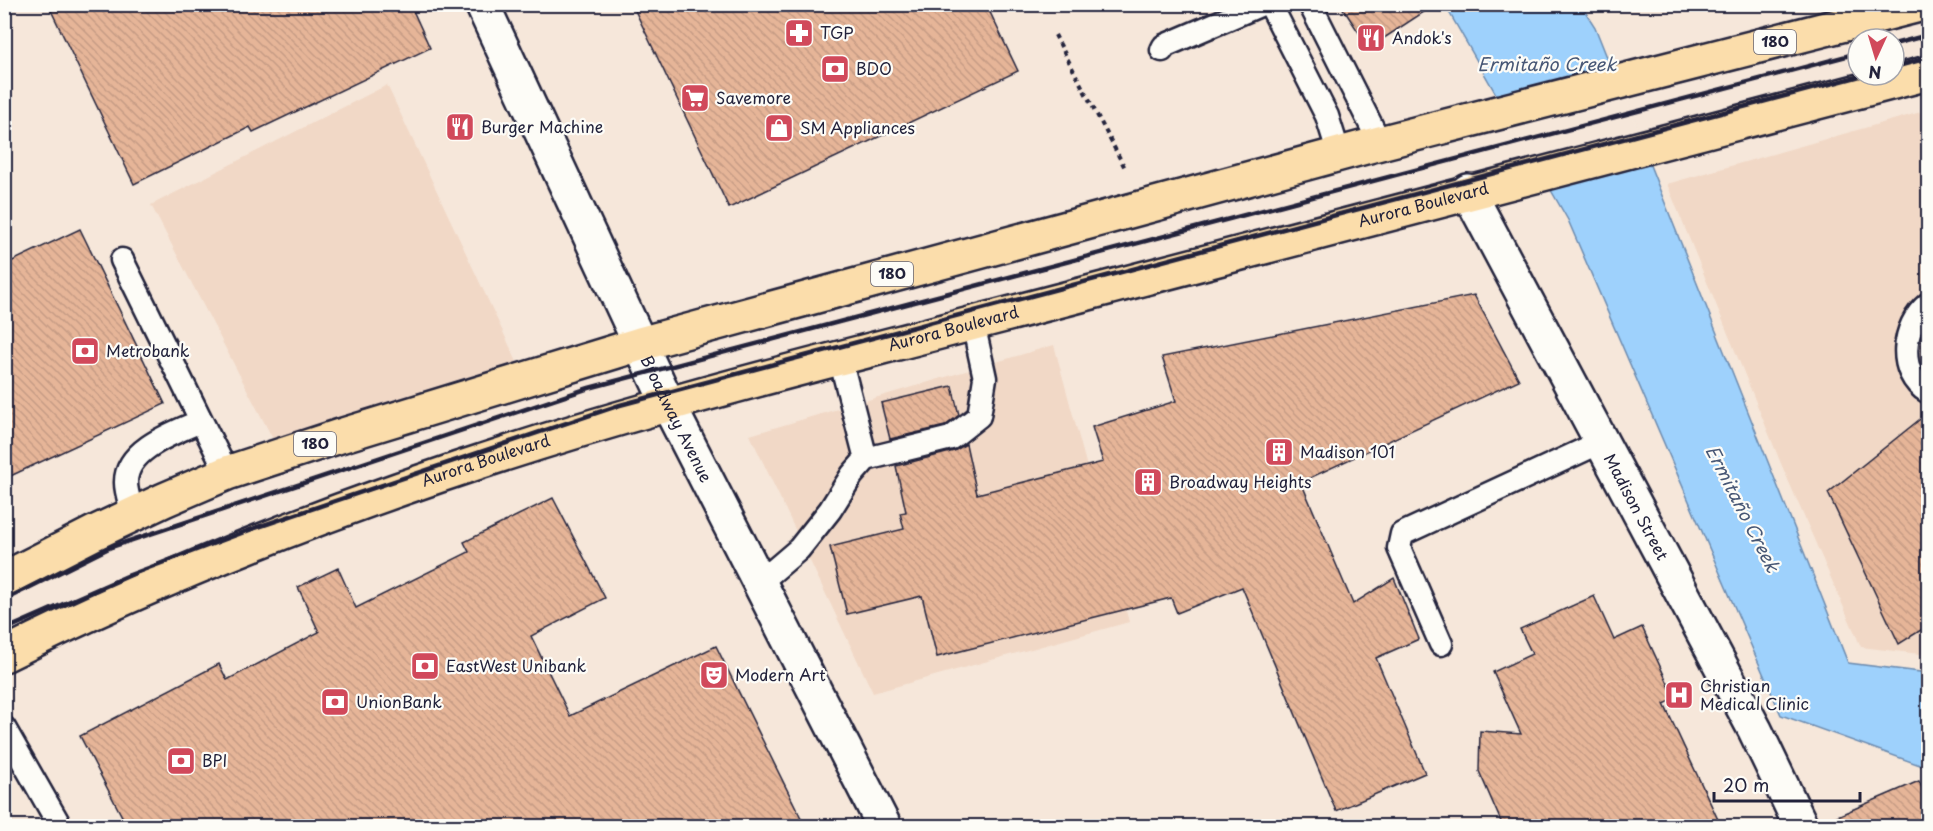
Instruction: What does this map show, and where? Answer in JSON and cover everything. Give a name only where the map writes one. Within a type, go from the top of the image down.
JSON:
[{"type":"main road","name":"180","points":[[4,579],[133,514],[227,473],[640,344],[1145,205],[1923,4]]},
{"type":"main road","name":"Aurora Boulevard","points":[[4,656],[136,592],[320,518],[490,459],[668,404],[1521,177],[1929,73]]},
{"type":"street","name":"Broadway Avenue","points":[[482,4],[668,404],[884,826]]},
{"type":"street","name":"Madison Street","points":[[1468,191],[1755,730],[1801,826]]},
{"type":"lane","points":[[1162,50],[1164,46],[1262,4]]},
{"type":"lane","points":[[1269,4],[1327,116],[1340,154]]},
{"type":"lane","points":[[1310,4],[1380,143]]},
{"type":"lane","points":[[122,260],[227,473]]},
{"type":"lane","points":[[1929,304],[1921,310],[1911,324],[1906,342],[1907,359],[1913,376],[1929,392]]},
{"type":"lane","points":[[759,583],[799,549],[866,459],[951,438],[979,416],[984,378],[973,323]]},
{"type":"lane","points":[[840,358],[866,459]]},
{"type":"lane","points":[[133,514],[125,482],[134,458],[156,442],[201,421]]},
{"type":"lane","points":[[1442,644],[1399,548],[1402,534],[1601,442]]},
{"type":"lane","points":[[4,728],[60,826]]},
{"type":"path","points":[[1055,35],[1145,205]]},
{"type":"shaded area","points":[[387,85],[518,364],[275,443],[151,205]]},
{"type":"shaded area","points":[[1928,110],[1928,655],[1861,647],[1782,466],[1667,184]]},
{"type":"shaded area","points":[[1054,345],[1129,622],[873,693],[750,435]]},
{"type":"water","name":"Ermitaño Creek","points":[[1445,5],[1581,5],[1595,27],[1848,663],[1928,673],[1928,768],[1781,715],[1568,220]]},
{"type":"pier","points":[[1618,76],[1649,156],[1545,186],[1502,109]]},
{"type":"building","points":[[48,4],[410,4],[430,48],[253,132],[250,127],[134,184]]},
{"type":"building","points":[[632,4],[986,4],[1018,71],[729,208]]},
{"type":"building","points":[[1340,4],[1436,4],[1369,48]]},
{"type":"building","name":"Metrobank","points":[[80,229],[165,404],[4,479],[4,265]]},
{"type":"building","points":[[1474,295],[1519,380],[1301,482],[1353,604],[1394,578],[1419,639],[1376,658],[1425,773],[1336,811],[1242,587],[1177,613],[1171,598],[937,657],[922,596],[847,614],[830,547],[904,529],[900,513],[906,512],[896,466],[954,451],[966,444],[977,494],[1103,462],[1092,427],[1176,401],[1162,357]]},
{"type":"building","points":[[952,386],[959,415],[945,426],[890,439],[881,403]]},
{"type":"building","points":[[1929,412],[1929,625],[1899,644],[1828,493]]},
{"type":"building","points":[[553,498],[605,598],[531,636],[570,716],[716,646],[805,826],[127,826],[80,736],[219,664],[227,680],[319,632],[298,587],[338,568],[356,608],[469,552],[464,542]]},
{"type":"building","points":[[1594,596],[1614,640],[1642,627],[1675,699],[1664,704],[1721,826],[1503,826],[1479,771],[1480,731],[1521,734],[1493,672],[1532,654],[1520,629]]},
{"type":"building","points":[[1919,781],[1929,802],[1929,826],[1820,826],[1819,824]]},
{"type":"railway","points":[[1906,41],[1928,35]]},
{"type":"railway","points":[[4,600],[111,547],[589,388],[1846,56]]},
{"type":"railway","points":[[1906,64],[1928,58]]},
{"type":"railway","points":[[4,630],[127,576],[255,528],[620,405],[1846,80]]},
{"type":"place","name":"TGP","points":[[799,33]]},
{"type":"place","name":"Andok's","points":[[1371,38]]},
{"type":"place","name":"BDO","points":[[835,69]]},
{"type":"place","name":"Savemore","points":[[695,98]]},
{"type":"place","name":"Burger Machine","points":[[460,127]]},
{"type":"place","name":"SM Appliances","points":[[779,128]]},
{"type":"place","name":"Metrobank","points":[[85,351]]},
{"type":"place","name":"Madison 101","points":[[1279,452]]},
{"type":"place","name":"Broadway Heights","points":[[1148,482]]},
{"type":"place","name":"EastWest Unibank","points":[[425,666]]},
{"type":"place","name":"Modern Art","points":[[714,675]]},
{"type":"place","name":"Christian Medical Clinic","points":[[1679,695]]},
{"type":"place","name":"UnionBank","points":[[335,702]]},
{"type":"place","name":"BPI","points":[[181,761]]}]
